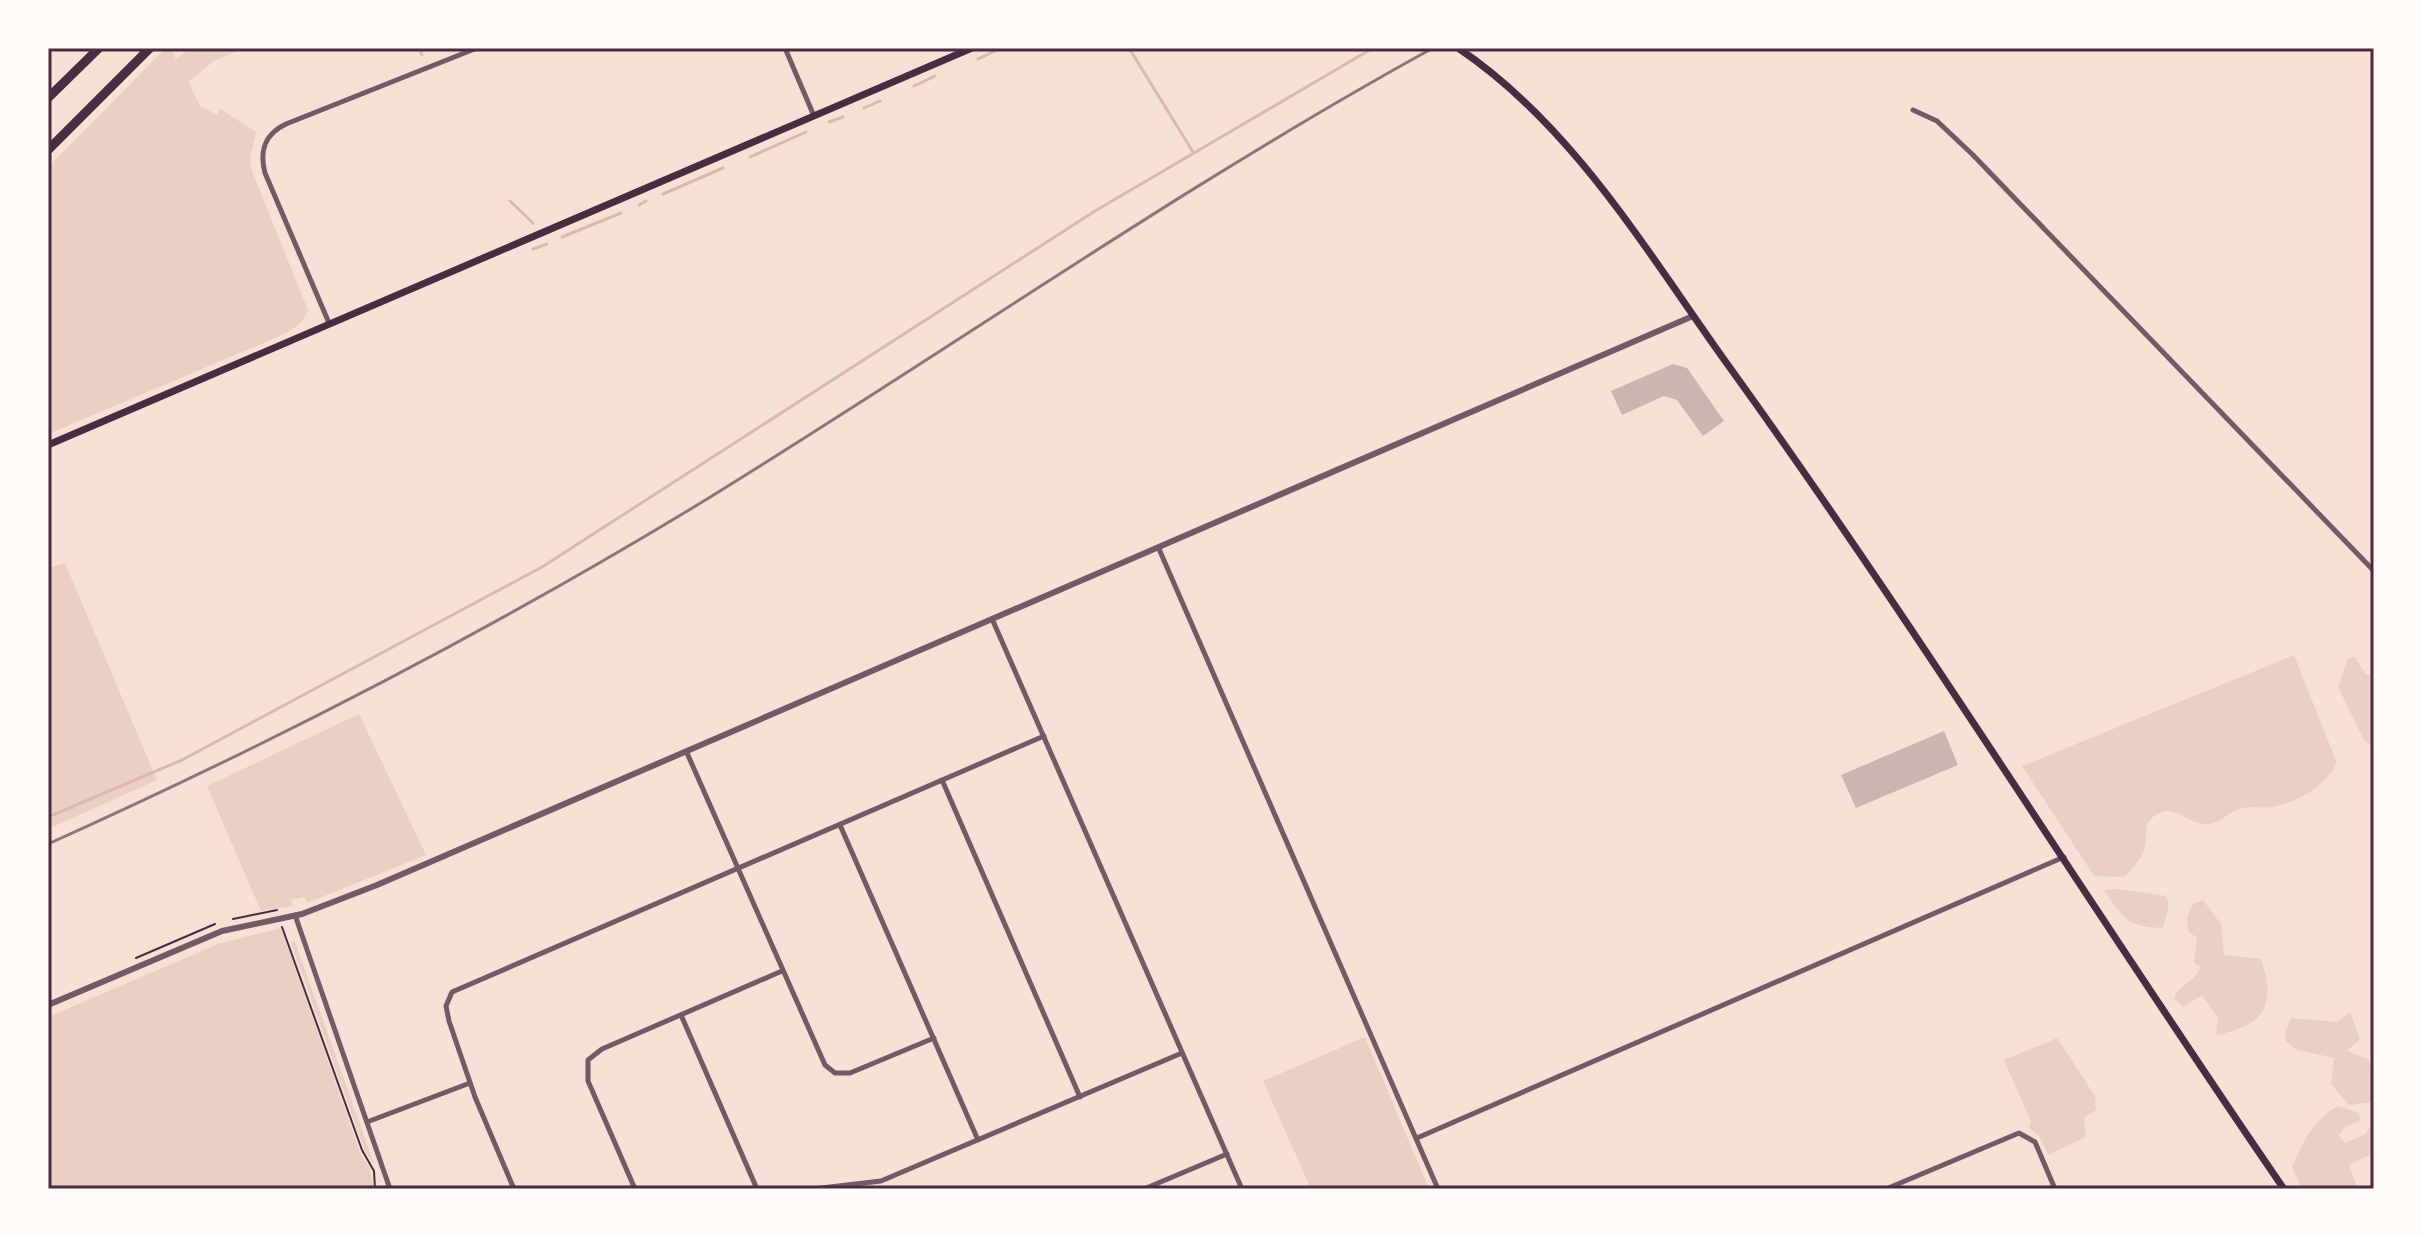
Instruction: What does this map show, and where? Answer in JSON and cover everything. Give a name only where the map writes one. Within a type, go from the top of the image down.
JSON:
[{"type":"highway","points":[[48,98],[99,48]]},
{"type":"highway","points":[[48,150],[150,48]]},
{"type":"main road","points":[[48,445],[972,48]]},
{"type":"main road","points":[[1458,48],[1506,84],[1552,130],[1693,316],[1833,510],[2284,1189]]},
{"type":"street","points":[[329,323],[265,173],[262,154],[267,139],[286,124],[477,48]]},
{"type":"street","points":[[785,48],[814,116]]},
{"type":"street","points":[[1913,110],[1931,116],[1973,155],[2374,571]]},
{"type":"street","points":[[48,1005],[222,931],[295,915],[377,885],[1693,316]]},
{"type":"street","points":[[1159,549],[1438,1189]]},
{"type":"street","points":[[993,621],[1242,1189]]},
{"type":"street","points":[[514,1189],[470,1083],[446,1009],[452,992],[1044,736]]},
{"type":"street","points":[[687,753],[822,1061],[835,1073],[854,1072],[934,1038]]},
{"type":"street","points":[[942,780],[1080,1097]]},
{"type":"street","points":[[840,825],[978,1140]]},
{"type":"street","points":[[1417,1138],[2064,857]]},
{"type":"street","points":[[295,915],[390,1189]]},
{"type":"street","points":[[635,1189],[588,1081],[587,1064],[602,1049],[782,971]]},
{"type":"street","points":[[681,1015],[757,1189]]},
{"type":"street","points":[[813,1189],[881,1181],[1182,1053]]},
{"type":"street","points":[[367,1122],[470,1083]]},
{"type":"street","points":[[1886,1189],[2019,1133],[2035,1142],[2055,1189]]},
{"type":"street","points":[[1144,1189],[1227,1154]]},
{"type":"path","points":[[282,928],[355,1130],[374,1171],[375,1189]]},
{"type":"path","points":[[355,1130],[362,1130]]},
{"type":"shaded area","points":[[166,48],[170,48],[176,59],[190,48],[244,48],[214,61],[188,82],[201,107],[218,115],[219,108],[256,132],[250,158],[252,171],[308,310],[299,324],[275,338],[48,434],[48,167]]},
{"type":"shaded area","points":[[65,563],[157,780],[48,829],[48,568]]},
{"type":"shaded area","points":[[2294,655],[2337,763],[2332,772],[2310,792],[2293,801],[2273,807],[2240,809],[2213,824],[2196,822],[2172,811],[2159,813],[2148,824],[2141,856],[2124,877],[2094,876],[2022,766]]},
{"type":"shaded area","points":[[2355,657],[2366,675],[2374,674],[2374,745],[2365,742],[2338,687],[2348,658]]},
{"type":"shaded area","points":[[359,714],[426,855],[307,903],[304,897],[291,900],[292,906],[261,911],[207,786]]},
{"type":"shaded area","points":[[2119,889],[2166,896],[2169,904],[2163,928],[2141,926],[2127,919],[2104,890]]},
{"type":"shaded area","points":[[2203,900],[2221,924],[2224,955],[2261,959],[2266,976],[2266,1002],[2262,1012],[2245,1026],[2216,1035],[2218,1018],[2202,995],[2183,1007],[2174,998],[2199,971],[2200,966],[2194,963],[2197,938],[2188,931],[2187,917],[2193,904]]},
{"type":"shaded area","points":[[281,928],[361,1155],[370,1168],[373,1189],[48,1189],[48,1017],[218,944]]},
{"type":"shaded area","points":[[295,942],[375,1166],[365,1151],[291,943]]},
{"type":"shaded area","points":[[2350,1012],[2360,1039],[2347,1051],[2368,1059],[2374,1074],[2374,1102],[2349,1105],[2331,1084],[2334,1058],[2297,1050],[2286,1041],[2285,1032],[2291,1018],[2337,1022]]},
{"type":"shaded area","points":[[1365,1037],[1429,1189],[1311,1189],[1263,1081]]},
{"type":"shaded area","points":[[2057,1038],[2095,1096],[2096,1110],[2084,1118],[2086,1137],[2048,1155],[2039,1136],[2029,1128],[2031,1122],[2004,1060]]},
{"type":"shaded area","points":[[2338,1106],[2359,1113],[2360,1120],[2344,1128],[2339,1135],[2345,1143],[2366,1134],[2374,1119],[2374,1153],[2349,1165],[2358,1189],[2302,1189],[2292,1167],[2316,1124]]},
{"type":"building","points":[[1673,364],[1687,368],[1724,421],[1703,436],[1677,400],[1664,396],[1622,415],[1611,391]]},
{"type":"building","points":[[1944,731],[1958,765],[1856,808],[1841,775]]},
{"type":"waterway","points":[[419,48],[422,55]]},
{"type":"waterway","points":[[978,59],[1001,48]]},
{"type":"waterway","points":[[1129,48],[1193,152]]},
{"type":"waterway","points":[[48,817],[182,760],[542,567],[1095,211],[1373,48]]},
{"type":"waterway","points":[[914,86],[935,76]]},
{"type":"waterway","points":[[864,108],[880,101]]},
{"type":"waterway","points":[[829,122],[843,117]]},
{"type":"waterway","points":[[750,157],[806,132]]},
{"type":"waterway","points":[[663,194],[723,168]]},
{"type":"waterway","points":[[510,201],[533,223]]},
{"type":"waterway","points":[[639,205],[646,201]]},
{"type":"waterway","points":[[562,237],[621,213]]},
{"type":"waterway","points":[[533,249],[547,244]]},
{"type":"railway","points":[[48,844],[293,728],[453,645],[611,556],[782,452],[1243,158],[1433,48]]}]
